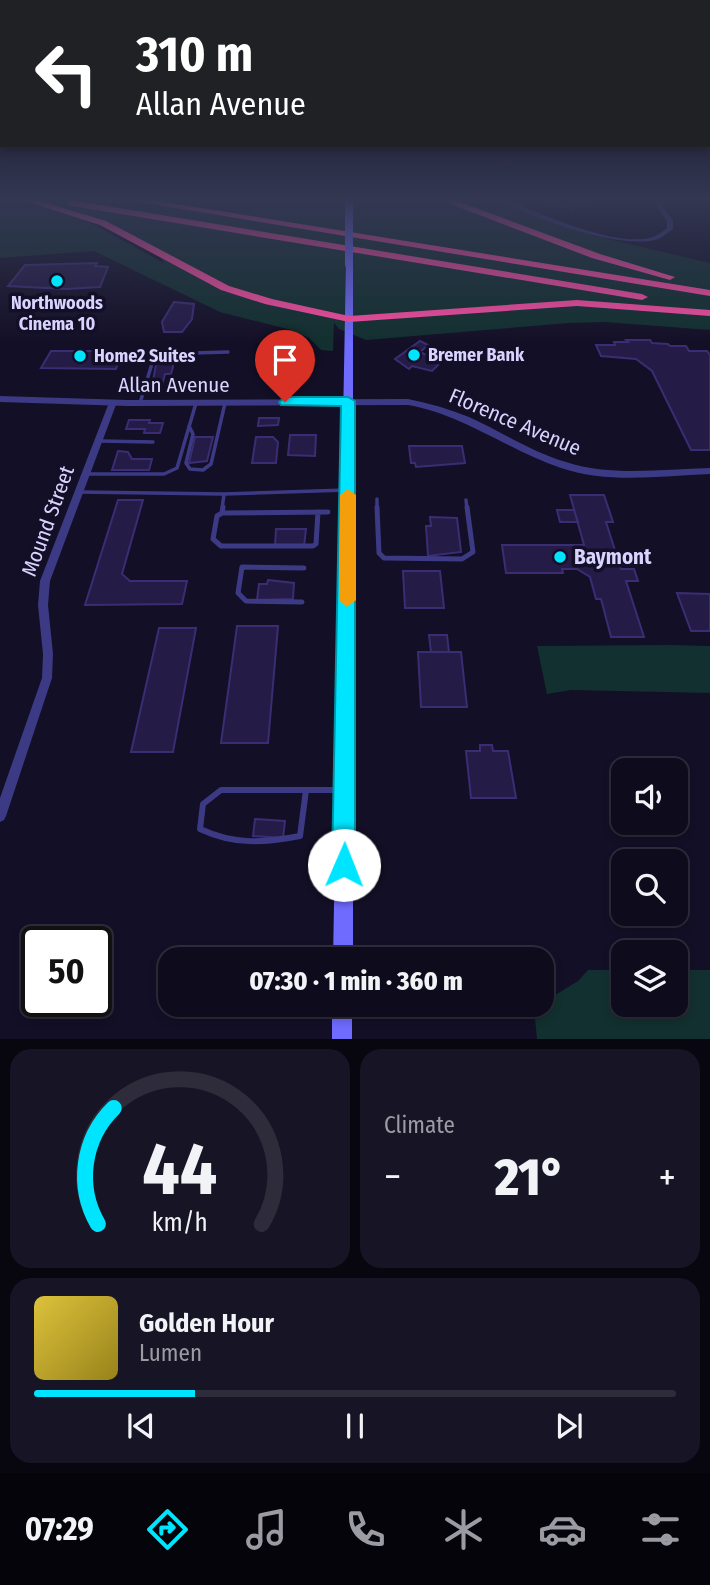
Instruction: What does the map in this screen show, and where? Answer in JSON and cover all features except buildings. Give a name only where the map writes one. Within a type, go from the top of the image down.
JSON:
[{"type":"highway","points":[[147,246],[225,288],[270,302],[349,319],[566,304],[710,310]]},
{"type":"highway","points":[[332,246],[710,310]]},
{"type":"highway","points":[[421,246],[710,293]]},
{"type":"highway","points":[[571,246],[619,264],[710,286]]},
{"type":"main road","points":[[343,947],[349,246]]},
{"type":"main road","points":[[341,1039],[342,1017]]},
{"type":"street","name":"Allan Avenue","points":[[0,399],[140,403],[348,401]]},
{"type":"street","name":"Florence Avenue","points":[[348,401],[424,404],[557,463],[586,471],[710,471]]},
{"type":"street","name":"Mound Street","points":[[0,816],[4,794],[47,678],[50,660],[43,607],[45,581],[113,402]]},
{"type":"lane","points":[[272,383],[275,367],[260,346],[271,339],[286,336]]},
{"type":"lane","points":[[140,403],[154,358],[159,354],[228,352]]},
{"type":"lane","points":[[86,474],[164,474],[177,468],[197,402]]},
{"type":"lane","points":[[188,425],[192,434],[186,463],[190,469],[202,470],[211,464],[225,402]]},
{"type":"lane","points":[[99,441],[153,442]]},
{"type":"lane","points":[[79,492],[224,494],[348,490]]},
{"type":"lane","points":[[222,513],[224,494]]},
{"type":"lane","points":[[377,499],[379,553],[384,558],[436,559],[462,559],[473,552],[466,500]]},
{"type":"lane","points":[[318,512],[316,544],[215,544],[217,516],[222,513],[318,512],[328,512]]},
{"type":"lane","points":[[302,602],[246,601],[238,593],[239,576],[243,567],[304,568]]},
{"type":"lane","points":[[306,790],[300,836],[268,843],[220,841],[200,829],[203,804],[221,790],[306,790],[345,790]]},
{"type":"green space","points":[[0,246],[134,246],[164,263],[148,246],[640,246],[710,263],[710,330],[604,322],[569,323],[366,340],[339,329],[334,323],[333,351],[321,350],[309,338],[291,330],[220,312],[94,251],[0,258]]},
{"type":"green space","points":[[537,646],[710,646],[710,693],[571,690],[547,694]]},
{"type":"green space","points":[[588,970],[611,970],[611,1017],[688,1017],[688,970],[710,970],[710,1039],[537,1039],[535,1017],[554,1017],[554,996],[578,981]]},
{"type":"slow traffic","points":[[347,600],[348,495]]},
{"type":"place","name":"Northwoods Cinema 10","points":[[57,281]]},
{"type":"place","name":"Bremer Bank","points":[[414,355]]},
{"type":"place","name":"Home2 Suites","points":[[80,356]]},
{"type":"place","name":"Baymont","points":[[560,557]]},
{"type":"route","points":[[285,402],[348,401],[344,865]]}]
